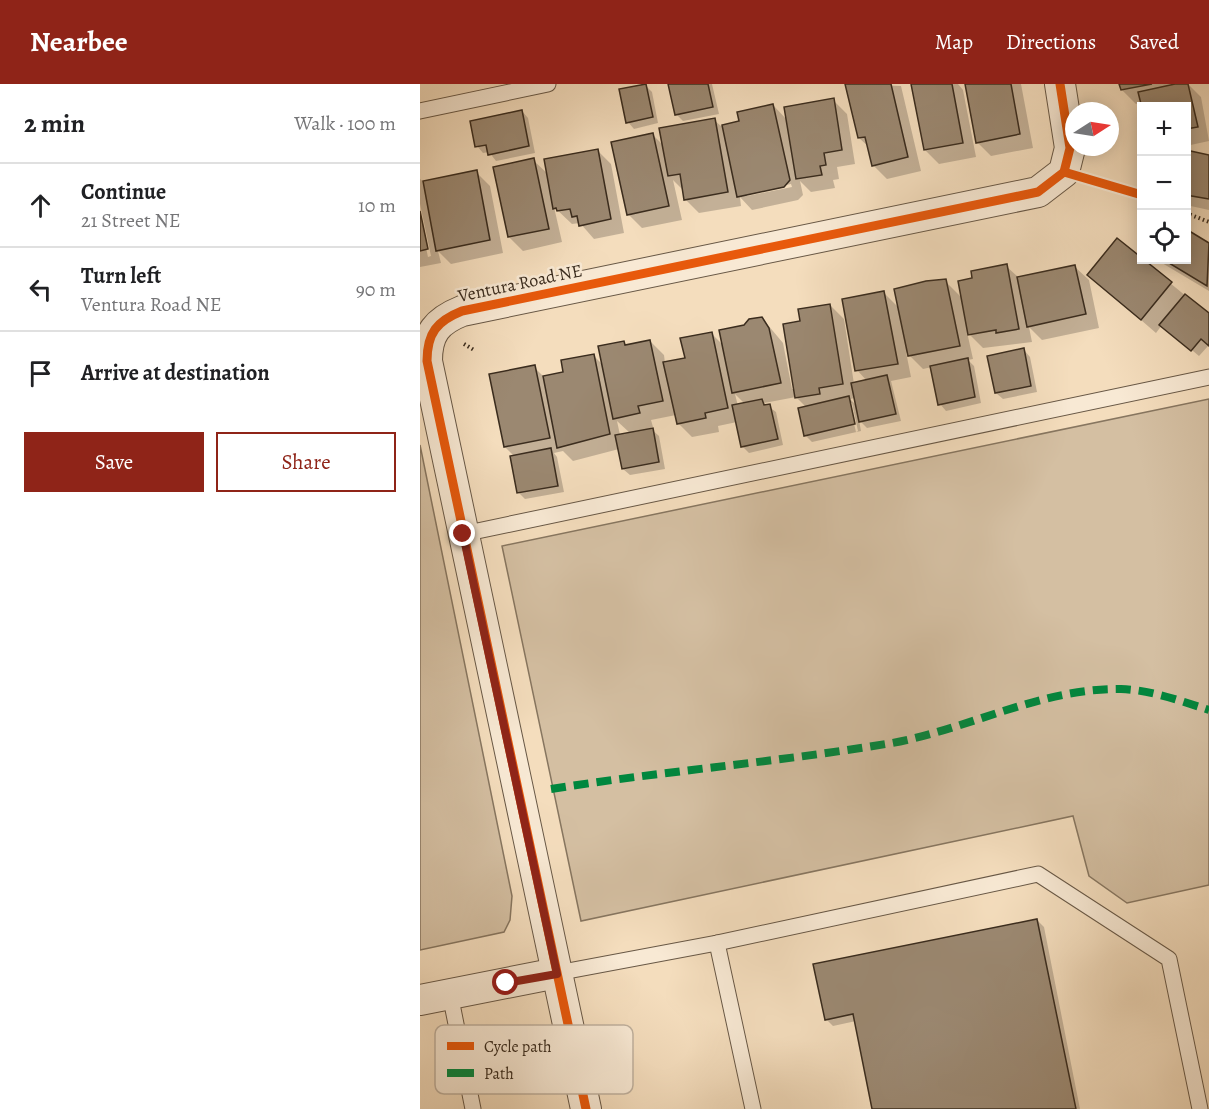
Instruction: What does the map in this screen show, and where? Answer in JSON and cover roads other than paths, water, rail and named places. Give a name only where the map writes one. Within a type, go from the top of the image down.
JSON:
[{"type":"street","name":"Ventura Road NE","points":[[568,1025],[427,361],[427,344],[434,327],[446,317],[462,311],[1038,192],[1064,172],[1070,148],[1069,126],[1060,84]]},
{"type":"street","points":[[420,1000],[557,974]]},
{"type":"street","name":"Ventura Road NE","points":[[583,1094],[586,1109]]},
{"type":"lane","points":[[420,111],[548,84]]},
{"type":"lane","points":[[463,534],[1209,377]]},
{"type":"lane","points":[[557,974],[717,943],[1038,874],[1168,959],[1200,1109]]},
{"type":"lane","points":[[717,943],[753,1109]]},
{"type":"lane","points":[[450,994],[456,1025]]},
{"type":"lane","points":[[468,1094],[471,1109]]}]
